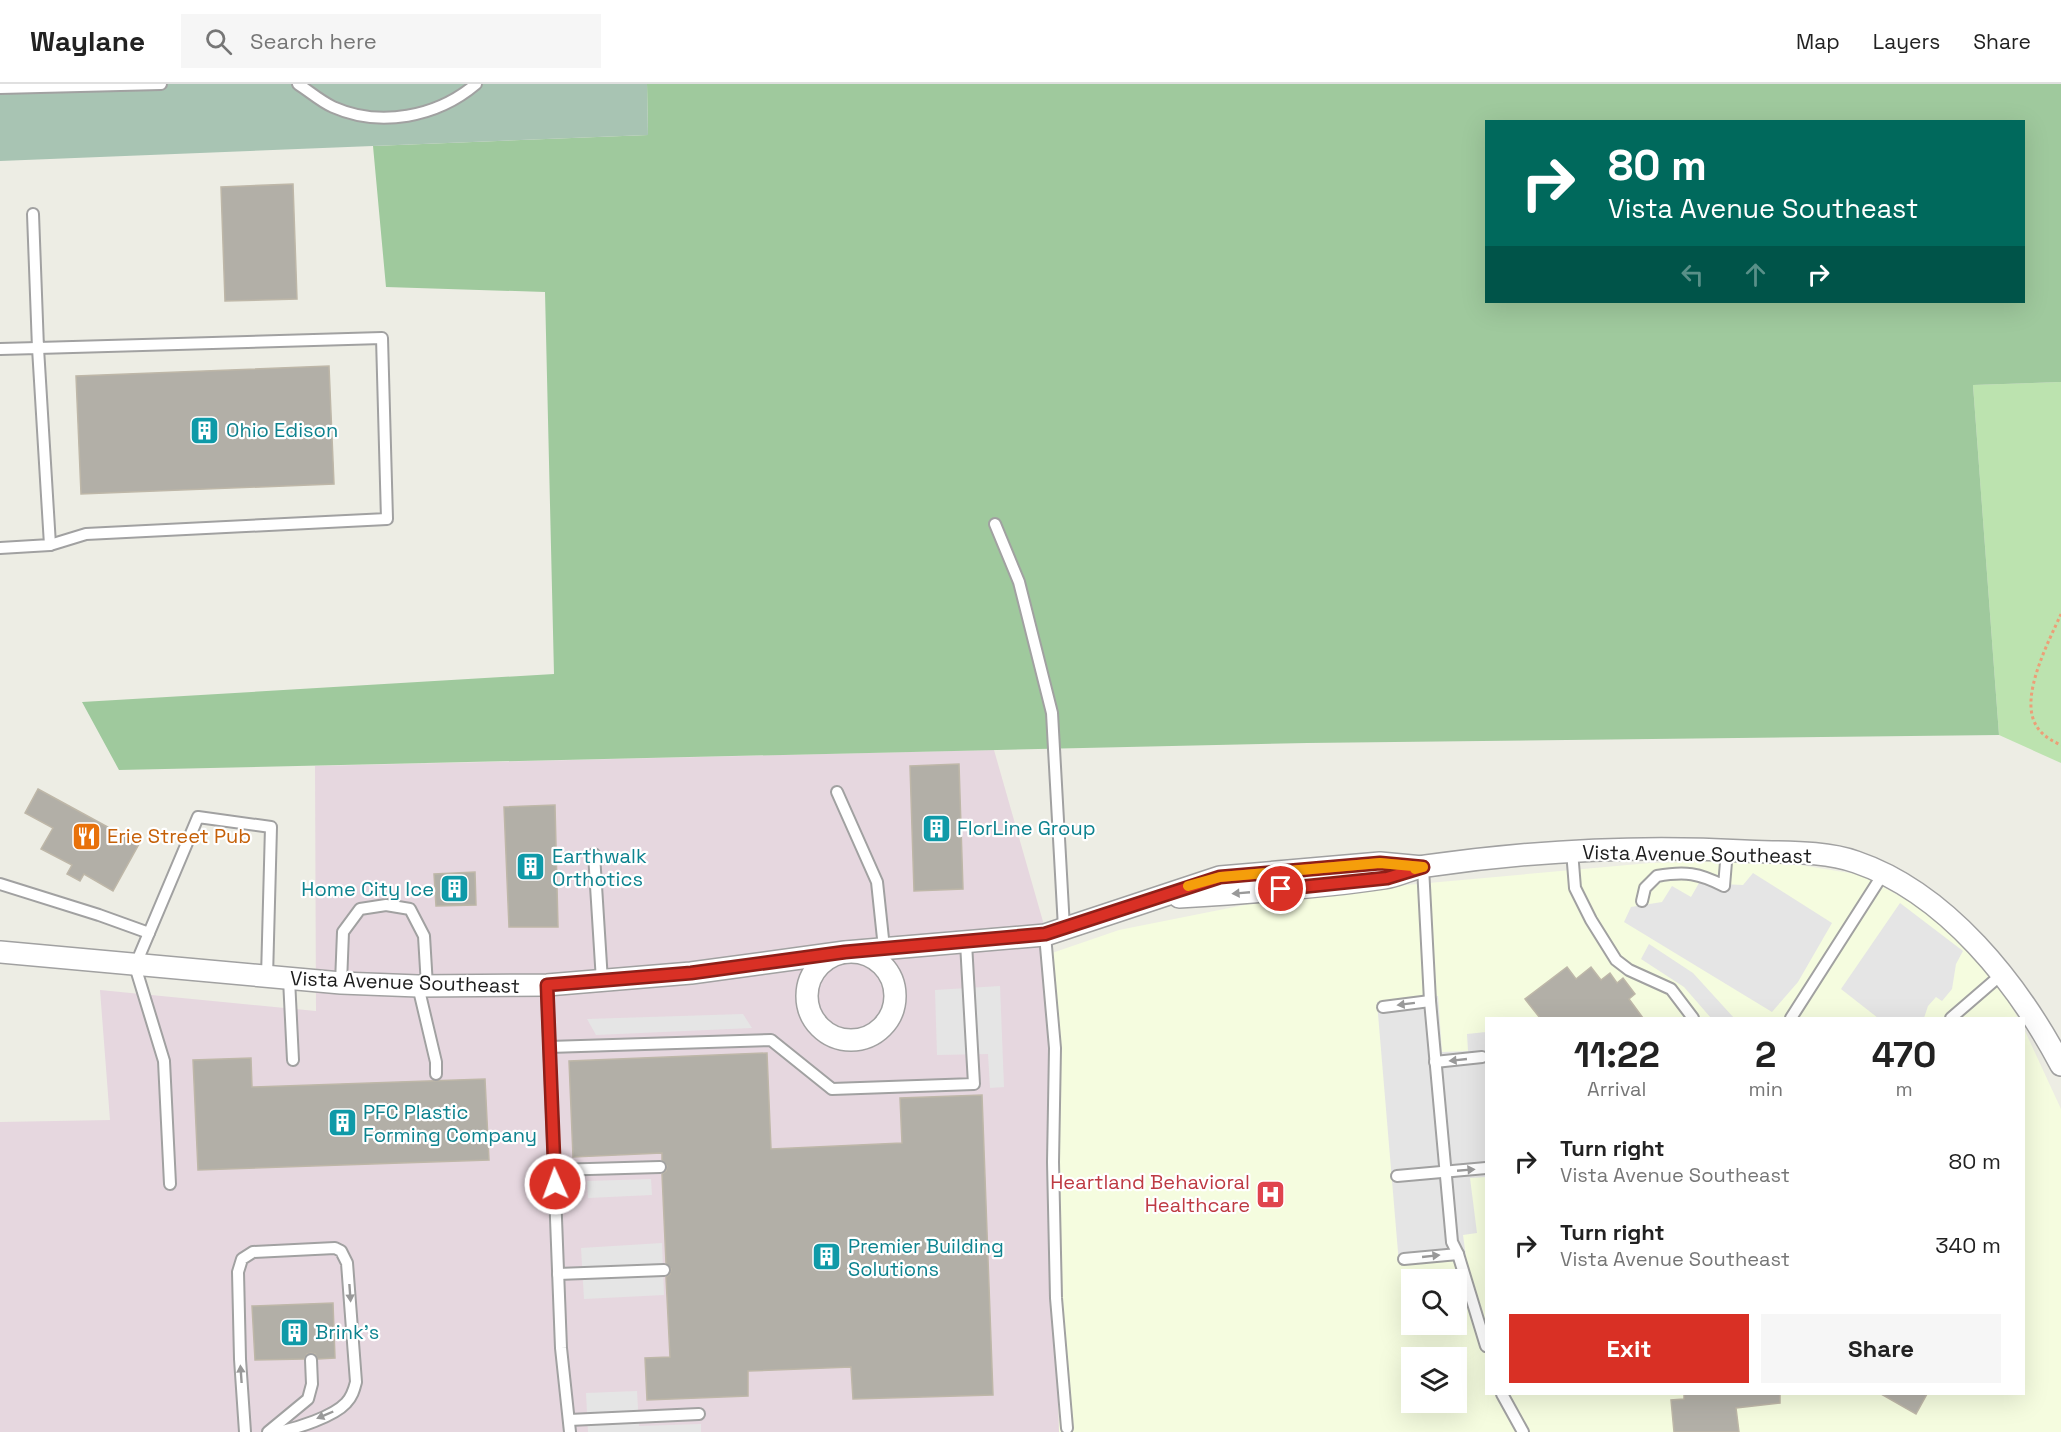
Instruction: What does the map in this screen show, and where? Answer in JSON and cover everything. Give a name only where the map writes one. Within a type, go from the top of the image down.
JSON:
[{"type":"street","name":"Vista Avenue Southeast","points":[[0,952],[341,983],[423,986],[547,985],[691,973],[884,948],[966,943],[1054,931],[1154,898],[1239,893],[1387,878],[1423,867],[1572,851],[1727,850],[1834,857],[1855,862],[1883,874],[1916,894],[1958,926],[1977,944],[2041,1027],[2061,1065]]},
{"type":"street","name":"Vista Avenue Southeast","points":[[845,952],[860,952],[874,958],[885,968],[893,981],[895,996],[892,1011],[885,1023],[874,1033],[860,1039],[846,1040],[832,1036],[820,1028],[807,1003],[807,989],[816,969],[832,956],[845,952]]},
{"type":"lane","points":[[0,88],[161,84]]},
{"type":"lane","points":[[298,84],[332,107],[363,116],[399,118],[430,111],[462,95],[476,84]]},
{"type":"lane","points":[[33,214],[38,348],[50,544]]},
{"type":"lane","points":[[0,349],[382,338],[387,519],[86,534],[50,544],[0,548]]},
{"type":"lane","points":[[994,524],[1019,582],[1052,713],[1055,1048],[1053,1162],[1056,1298],[1067,1428]]},
{"type":"lane","points":[[837,792],[877,882],[884,948]]},
{"type":"lane","points":[[170,1185],[164,1061],[135,966],[198,817],[271,827],[267,977]]},
{"type":"lane","points":[[1642,901],[1645,888],[1657,876],[1690,873],[1702,875],[1724,886],[1727,850]]},
{"type":"lane","points":[[1572,851],[1575,888],[1591,920],[1616,960],[1629,970],[1671,989],[1692,1017]]},
{"type":"lane","points":[[594,854],[602,981]]},
{"type":"lane","points":[[1423,867],[1430,1001],[1452,1242],[1458,1254],[1485,1343]]},
{"type":"lane","points":[[1792,1017],[1883,874]]},
{"type":"lane","points":[[0,884],[149,933]]},
{"type":"lane","points":[[341,983],[343,932],[360,909],[386,905],[410,909],[424,936],[423,986],[436,1074]]},
{"type":"lane","points":[[549,1047],[771,1040],[832,1089],[974,1084],[966,943]]},
{"type":"lane","points":[[1952,1017],[2002,974]]},
{"type":"lane","points":[[289,979],[293,1060]]},
{"type":"lane","points":[[547,985],[561,1347],[570,1432]]},
{"type":"lane","points":[[1383,1007],[1430,1001]]},
{"type":"lane","points":[[1435,1062],[1482,1058]]},
{"type":"lane","points":[[554,1170],[660,1167]]},
{"type":"lane","points":[[1397,1176],[1485,1168]]},
{"type":"lane","points":[[245,1432],[240,1359],[239,1265],[242,1259],[253,1252],[334,1248],[341,1251],[347,1263],[356,1382],[353,1394],[338,1410],[293,1429],[279,1432]]},
{"type":"lane","points":[[1404,1259],[1458,1254]]},
{"type":"lane","points":[[558,1274],[664,1270]]},
{"type":"lane","points":[[268,1432],[308,1399],[312,1384],[311,1360]]},
{"type":"lane","points":[[1503,1395],[1523,1432]]},
{"type":"lane","points":[[569,1420],[699,1414]]},
{"type":"path","points":[[2061,614],[2038,670],[2031,707],[2036,727],[2061,745]]},
{"type":"shaded area","points":[[0,84],[647,84],[648,135],[0,161]]},
{"type":"shaded area","points":[[994,750],[1052,953],[1059,1432],[0,1432],[0,1122],[110,1120],[100,990],[316,1011],[315,766]]},
{"type":"shaded area","name":"Heartland Behavioral Healthcare","points":[[1769,860],[1862,875],[1931,914],[1985,961],[2017,1017],[1485,1017],[1485,1395],[2025,1395],[2025,1031],[2061,1109],[2061,1432],[1059,1432],[1052,953],[1119,930],[1295,895],[1650,863]]},
{"type":"shaded area","points":[[1753,873],[1832,923],[1798,982],[1772,1012],[1624,922],[1631,907],[1662,902],[1672,886],[1691,897],[1699,883],[1743,885]]},
{"type":"shaded area","points":[[1900,903],[1963,951],[1956,964],[1952,989],[1942,1001],[1936,997],[1928,1006],[1924,1017],[1877,1017],[1841,989]]},
{"type":"shaded area","points":[[1649,944],[1693,973],[1733,1017],[1710,1017],[1684,987],[1641,959]]},
{"type":"shaded area","points":[[1000,986],[1004,1087],[990,1088],[988,1054],[937,1055],[935,990]]},
{"type":"shaded area","points":[[1438,996],[1442,1052],[1468,1051],[1467,1034],[1485,1032],[1485,1177],[1470,1178],[1477,1233],[1463,1235],[1466,1257],[1399,1264],[1377,1002]]},
{"type":"shaded area","points":[[743,1014],[752,1028],[596,1035],[587,1019]]},
{"type":"shaded area","points":[[651,1179],[652,1195],[588,1198],[587,1181]]},
{"type":"shaded area","points":[[662,1243],[664,1295],[584,1299],[581,1248]]},
{"type":"shaded area","points":[[637,1391],[639,1426],[701,1424],[701,1432],[588,1432],[586,1393]]},
{"type":"green space","points":[[647,84],[2061,84],[2061,382],[1973,385],[1999,735],[1307,743],[119,770],[82,702],[554,674],[545,292],[386,287],[373,146],[648,135]]},
{"type":"green space","points":[[2061,382],[2061,763],[1999,735],[1973,385]]},
{"type":"building","points":[[293,184],[297,299],[225,301],[221,187]]},
{"type":"building","name":"Ohio Edison","points":[[329,366],[334,484],[81,494],[76,376]]},
{"type":"building","name":"FlorLine Group","points":[[959,764],[963,889],[914,891],[910,766]]},
{"type":"building","name":"Erie Street Pub","points":[[38,789],[139,844],[113,891],[84,874],[80,881],[67,874],[72,865],[41,849],[53,828],[25,813]]},
{"type":"building","name":"Earthwalk Orthotics","points":[[555,805],[558,927],[509,927],[504,807]]},
{"type":"building","name":"Home City Ice","points":[[475,872],[476,905],[436,906],[434,874]]},
{"type":"building","points":[[1567,967],[1576,979],[1591,967],[1601,980],[1610,973],[1617,983],[1623,978],[1635,994],[1629,999],[1642,1017],[1539,1017],[1525,999]]},
{"type":"building","name":"Premier Building Solutions","points":[[767,1053],[771,1149],[902,1143],[900,1098],[982,1095],[993,1395],[853,1399],[851,1367],[748,1371],[748,1396],[647,1400],[645,1358],[670,1357],[666,1277],[670,1274],[671,1269],[666,1263],[662,1174],[666,1171],[667,1166],[662,1160],[662,1153],[573,1157],[569,1061]]},
{"type":"building","name":"PFC Plastic Forming Company","points":[[251,1058],[252,1087],[485,1079],[489,1160],[198,1170],[193,1060]]},
{"type":"building","name":"Brink's","points":[[333,1303],[335,1358],[318,1359],[315,1354],[311,1353],[307,1354],[304,1359],[255,1360],[252,1306]]},
{"type":"building","points":[[1684,1395],[1780,1395],[1780,1403],[1736,1408],[1739,1432],[1674,1432],[1671,1400],[1684,1399]]},
{"type":"building","points":[[1883,1395],[1926,1395],[1916,1414]]},
{"type":"slow traffic","points":[[1188,886],[1220,877],[1380,863],[1423,867],[1415,869]]},
{"type":"place","name":"Ohio Edison","points":[[205,430]]},
{"type":"place","name":"FlorLine Group","points":[[936,828]]},
{"type":"place","name":"Erie Street Pub","points":[[86,836]]},
{"type":"place","name":"Earthwalk Orthotics","points":[[531,867]]},
{"type":"place","name":"Home City Ice","points":[[455,889]]},
{"type":"place","name":"PFC Plastic Forming Company","points":[[342,1123]]},
{"type":"place","name":"Heartland Behavioral Healthcare","points":[[1271,1194]]},
{"type":"place","name":"Premier Building Solutions","points":[[827,1257]]},
{"type":"place","name":"Brink's","points":[[294,1332]]},
{"type":"route","points":[[555,1184],[547,985],[691,973],[845,952],[966,943],[1045,934],[1220,877],[1380,863],[1423,867],[1387,878],[1281,889]]}]
